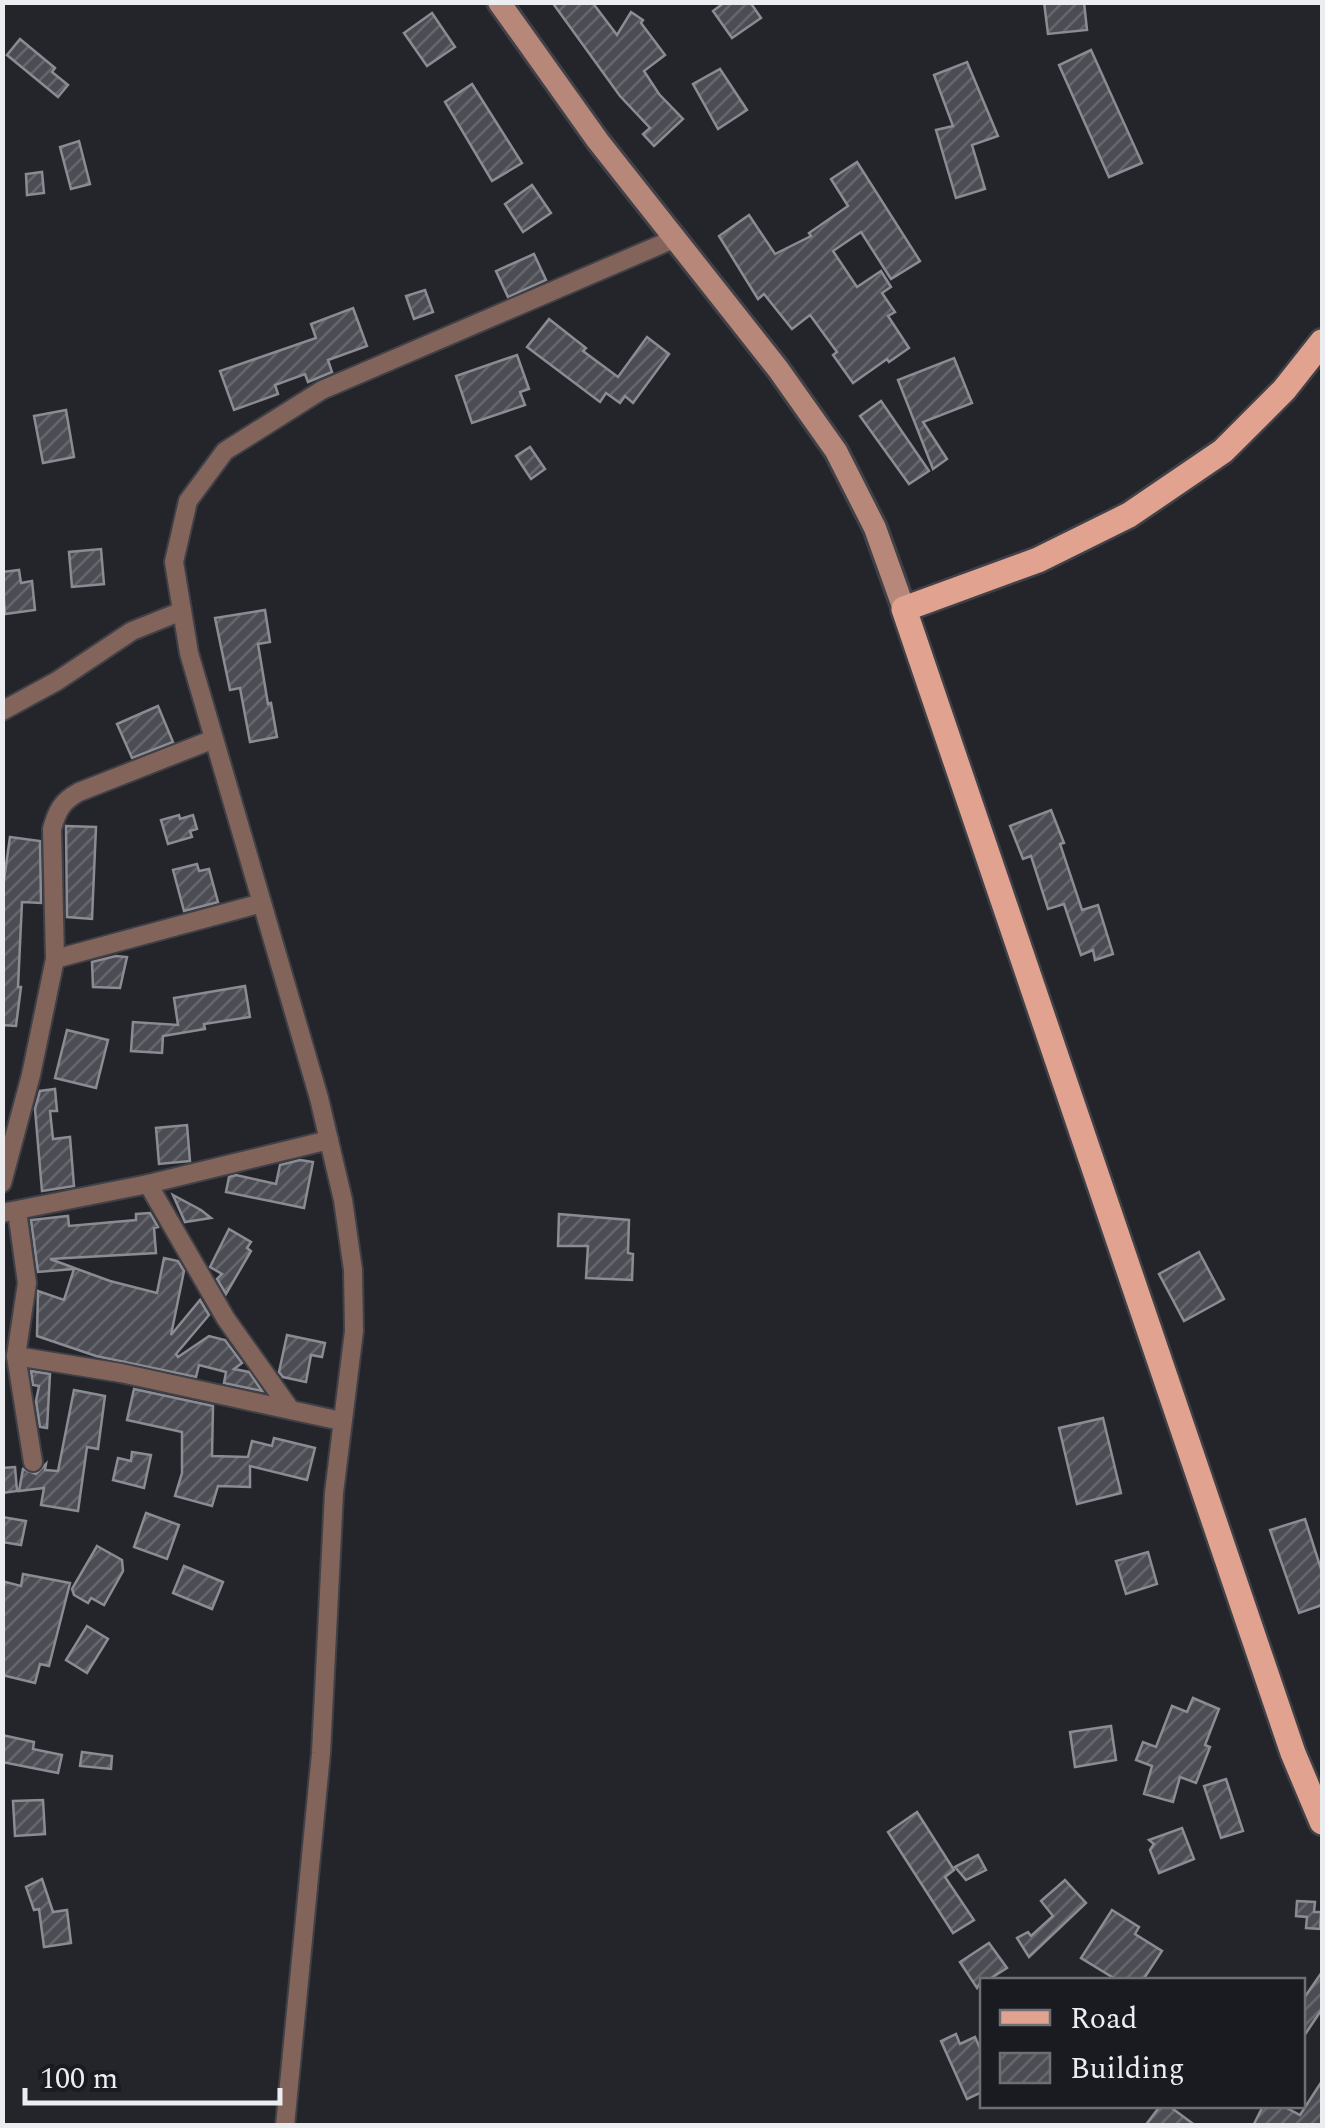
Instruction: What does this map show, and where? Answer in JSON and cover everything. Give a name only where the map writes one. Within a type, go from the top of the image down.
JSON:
[{"type":"main road","points":[[1322,342],[1284,390],[1223,450],[1129,516],[1038,560],[904,609],[1293,1753],[1322,1822]]},
{"type":"street","points":[[499,2],[598,141],[778,369],[836,451],[875,528],[904,609]]},
{"type":"street","points":[[285,2126],[321,1754],[334,1492],[354,1331],[353,1270],[344,1200],[329,1140],[189,653],[174,562],[188,500],[225,450],[322,390],[676,238]]},
{"type":"street","points":[[2,711],[57,681],[132,630],[182,611]]},
{"type":"street","points":[[2,1184],[31,1075],[55,959],[52,829],[57,812],[66,799],[80,792],[214,739]]},
{"type":"street","points":[[55,959],[262,903]]},
{"type":"street","points":[[33,1462],[16,1356],[26,1306],[28,1268],[10,1212],[148,1184],[329,1140]]},
{"type":"street","points":[[148,1184],[226,1318],[290,1409]]},
{"type":"street","points":[[16,1356],[120,1373],[342,1421]]},
{"type":"building","points":[[552,2],[592,2],[617,35],[631,12],[643,20],[641,23],[665,55],[644,71],[683,119],[654,146],[643,134],[650,128],[620,96]]},
{"type":"building","points":[[725,2],[750,2],[761,18],[732,38],[713,11]]},
{"type":"building","points":[[1044,2],[1084,2],[1087,30],[1048,34]]},
{"type":"building","points":[[432,13],[455,47],[427,66],[404,33]]},
{"type":"building","points":[[20,39],[55,68],[52,72],[68,85],[58,97],[7,55]]},
{"type":"building","points":[[1091,50],[1142,163],[1109,177],[1059,65]]},
{"type":"building","points":[[967,62],[998,136],[972,145],[985,189],[956,198],[936,130],[953,126],[934,75]]},
{"type":"building","points":[[720,69],[747,110],[718,129],[693,84]]},
{"type":"building","points":[[472,84],[522,163],[492,181],[445,102]]},
{"type":"building","points":[[79,141],[90,184],[71,189],[60,147]]},
{"type":"building","points":[[857,162],[920,261],[891,279],[861,232],[833,251],[857,287],[881,271],[891,287],[882,293],[895,312],[888,316],[909,348],[853,383],[833,355],[837,352],[810,315],[792,329],[764,294],[758,299],[719,236],[749,215],[775,254],[811,236],[809,233],[848,206],[831,179]]},
{"type":"building","points":[[42,172],[44,193],[27,195],[26,174]]},
{"type":"building","points":[[532,185],[551,213],[523,232],[505,204]]},
{"type":"building","points":[[534,254],[546,280],[508,297],[496,271]]},
{"type":"building","points":[[425,290],[433,312],[414,319],[406,296]]},
{"type":"building","points":[[353,308],[367,346],[328,360],[332,372],[308,382],[305,374],[275,385],[278,394],[234,410],[220,371],[316,338],[311,324]]},
{"type":"building","points":[[549,319],[618,377],[647,337],[669,354],[633,403],[625,396],[620,403],[606,393],[600,402],[527,347]]},
{"type":"building","points":[[517,355],[529,389],[520,392],[525,405],[472,423],[456,376]]},
{"type":"building","points":[[954,358],[972,403],[923,422],[947,459],[933,469],[898,380]]},
{"type":"building","points":[[881,401],[929,471],[909,484],[860,416]]},
{"type":"building","points":[[66,410],[74,457],[43,463],[34,416]]},
{"type":"building","points":[[530,447],[545,469],[531,479],[516,456]]},
{"type":"building","points":[[101,549],[104,584],[72,587],[69,552]]},
{"type":"building","points":[[19,570],[21,583],[32,581],[35,610],[5,614],[2,572]]},
{"type":"building","points":[[265,610],[270,642],[258,644],[277,737],[250,742],[240,688],[230,690],[215,618]]},
{"type":"building","points":[[158,706],[173,742],[132,758],[117,724]]},
{"type":"building","points":[[1051,810],[1082,910],[1098,905],[1113,954],[1095,960],[1093,950],[1081,955],[1064,904],[1048,909],[1031,856],[1023,859],[1010,826]]},
{"type":"building","points":[[179,815],[180,819],[193,815],[197,829],[190,831],[192,837],[168,844],[161,820]]},
{"type":"building","points":[[66,826],[96,827],[92,919],[67,917]]},
{"type":"building","points":[[10,837],[40,841],[41,903],[22,902],[21,987],[16,1026],[2,1025],[2,894]]},
{"type":"building","points":[[197,864],[199,871],[209,869],[218,902],[184,911],[173,870]]},
{"type":"building","points":[[127,957],[120,988],[93,987],[92,962]]},
{"type":"building","points":[[245,986],[250,1017],[163,1036],[162,1053],[131,1051],[133,1022],[178,1025],[174,998]]},
{"type":"building","points":[[67,1030],[108,1040],[96,1088],[55,1078]]},
{"type":"building","points":[[55,1089],[57,1111],[50,1111],[53,1139],[70,1137],[74,1186],[42,1191],[35,1109],[40,1091]]},
{"type":"building","points":[[187,1125],[190,1161],[159,1164],[156,1128]]},
{"type":"building","points":[[300,1160],[313,1162],[304,1208],[226,1192],[229,1177],[236,1175],[276,1184],[280,1165]]},
{"type":"building","points":[[173,1195],[201,1210],[211,1218],[185,1222]]},
{"type":"building","points":[[150,1213],[158,1227],[154,1228],[156,1253],[50,1259],[157,1293],[164,1258],[178,1261],[184,1271],[171,1335],[200,1300],[209,1315],[176,1354],[178,1357],[209,1336],[225,1340],[242,1363],[234,1369],[249,1372],[262,1391],[224,1383],[226,1372],[199,1365],[196,1377],[96,1356],[37,1336],[38,1291],[64,1300],[74,1269],[38,1272],[31,1220],[68,1216],[69,1226],[136,1220],[136,1214]]},
{"type":"building","points":[[559,1214],[629,1220],[632,1280],[586,1278],[588,1246],[558,1246]]},
{"type":"building","points":[[229,1229],[251,1242],[247,1248],[251,1251],[226,1294],[217,1279],[222,1274],[210,1267]]},
{"type":"building","points":[[1199,1252],[1224,1299],[1184,1321],[1159,1274]]},
{"type":"building","points":[[287,1335],[325,1343],[322,1357],[311,1355],[306,1382],[283,1377],[279,1372]]},
{"type":"building","points":[[31,1371],[50,1374],[47,1428],[40,1427],[36,1401],[39,1386],[33,1385]]},
{"type":"building","points":[[134,1389],[213,1406],[212,1456],[248,1457],[252,1441],[272,1446],[274,1438],[315,1448],[307,1480],[250,1466],[250,1487],[218,1486],[212,1506],[175,1496],[182,1473],[182,1432],[127,1420]]},
{"type":"building","points":[[74,1390],[105,1396],[98,1449],[87,1447],[78,1511],[41,1505],[44,1488],[19,1491],[23,1469],[36,1474],[46,1464],[45,1470],[58,1471]]},
{"type":"building","points":[[1103,1418],[1121,1493],[1077,1504],[1059,1428]]},
{"type":"building","points":[[132,1452],[151,1455],[144,1488],[113,1480],[118,1458],[131,1461]]},
{"type":"building","points":[[15,1467],[17,1491],[2,1493],[2,1468]]},
{"type":"building","points":[[146,1513],[179,1525],[167,1559],[134,1547]]},
{"type":"building","points":[[2,1517],[26,1521],[21,1545],[2,1542]]},
{"type":"building","points":[[1305,1519],[1322,1572],[1322,1605],[1299,1613],[1270,1530]]},
{"type":"building","points":[[97,1546],[122,1560],[123,1571],[104,1605],[91,1598],[88,1603],[74,1595],[72,1589]]},
{"type":"building","points":[[1148,1552],[1157,1584],[1126,1594],[1116,1561]]},
{"type":"building","points":[[184,1566],[223,1582],[212,1609],[173,1593]]},
{"type":"building","points":[[23,1574],[70,1583],[49,1666],[40,1664],[35,1683],[2,1675],[2,1581],[21,1586]]},
{"type":"building","points":[[87,1626],[108,1639],[87,1673],[66,1660]]},
{"type":"building","points":[[1193,1698],[1219,1709],[1196,1783],[1180,1777],[1173,1802],[1144,1794],[1152,1766],[1136,1760],[1143,1742],[1156,1747],[1172,1706],[1187,1712]]},
{"type":"building","points":[[1111,1726],[1116,1760],[1075,1767],[1070,1732]]},
{"type":"building","points":[[2,1735],[34,1742],[33,1749],[62,1755],[58,1773],[2,1762]]},
{"type":"building","points":[[82,1752],[112,1756],[111,1769],[80,1766]]},
{"type":"building","points":[[1226,1779],[1243,1831],[1221,1838],[1204,1786]]},
{"type":"building","points":[[43,1800],[45,1834],[15,1836],[13,1801]]},
{"type":"building","points":[[917,1812],[954,1870],[945,1877],[974,1920],[953,1933],[888,1832]]},
{"type":"building","points":[[1182,1828],[1194,1859],[1159,1873],[1150,1850],[1154,1844],[1149,1840]]},
{"type":"building","points":[[978,1855],[986,1870],[966,1880],[955,1867]]},
{"type":"building","points":[[42,1879],[53,1912],[67,1910],[71,1943],[44,1947],[39,1909],[34,1910],[26,1887]]},
{"type":"building","points":[[1065,1880],[1086,1903],[1029,1957],[1017,1938],[1028,1932],[1031,1936],[1053,1916],[1041,1901]]},
{"type":"building","points":[[1297,1901],[1315,1902],[1314,1912],[1321,1912],[1320,1929],[1306,1928],[1307,1917],[1296,1916]]},
{"type":"building","points":[[1112,1910],[1139,1927],[1135,1934],[1162,1951],[1144,1978],[1114,1978],[1081,1958]]},
{"type":"building","points":[[989,1943],[1007,1968],[991,1978],[980,1978],[977,1988],[960,1962]]},
{"type":"building","points":[[1322,1972],[1322,2009],[1305,2034],[1305,1997]]},
{"type":"building","points":[[956,2034],[960,2044],[975,2037],[980,2048],[980,2093],[967,2099],[941,2041]]},
{"type":"building","points":[[1322,2081],[1322,2126],[1253,2126],[1262,2108],[1287,2108],[1300,2115]]},
{"type":"building","points":[[1158,2108],[1172,2108],[1196,2126],[1145,2126]]}]
